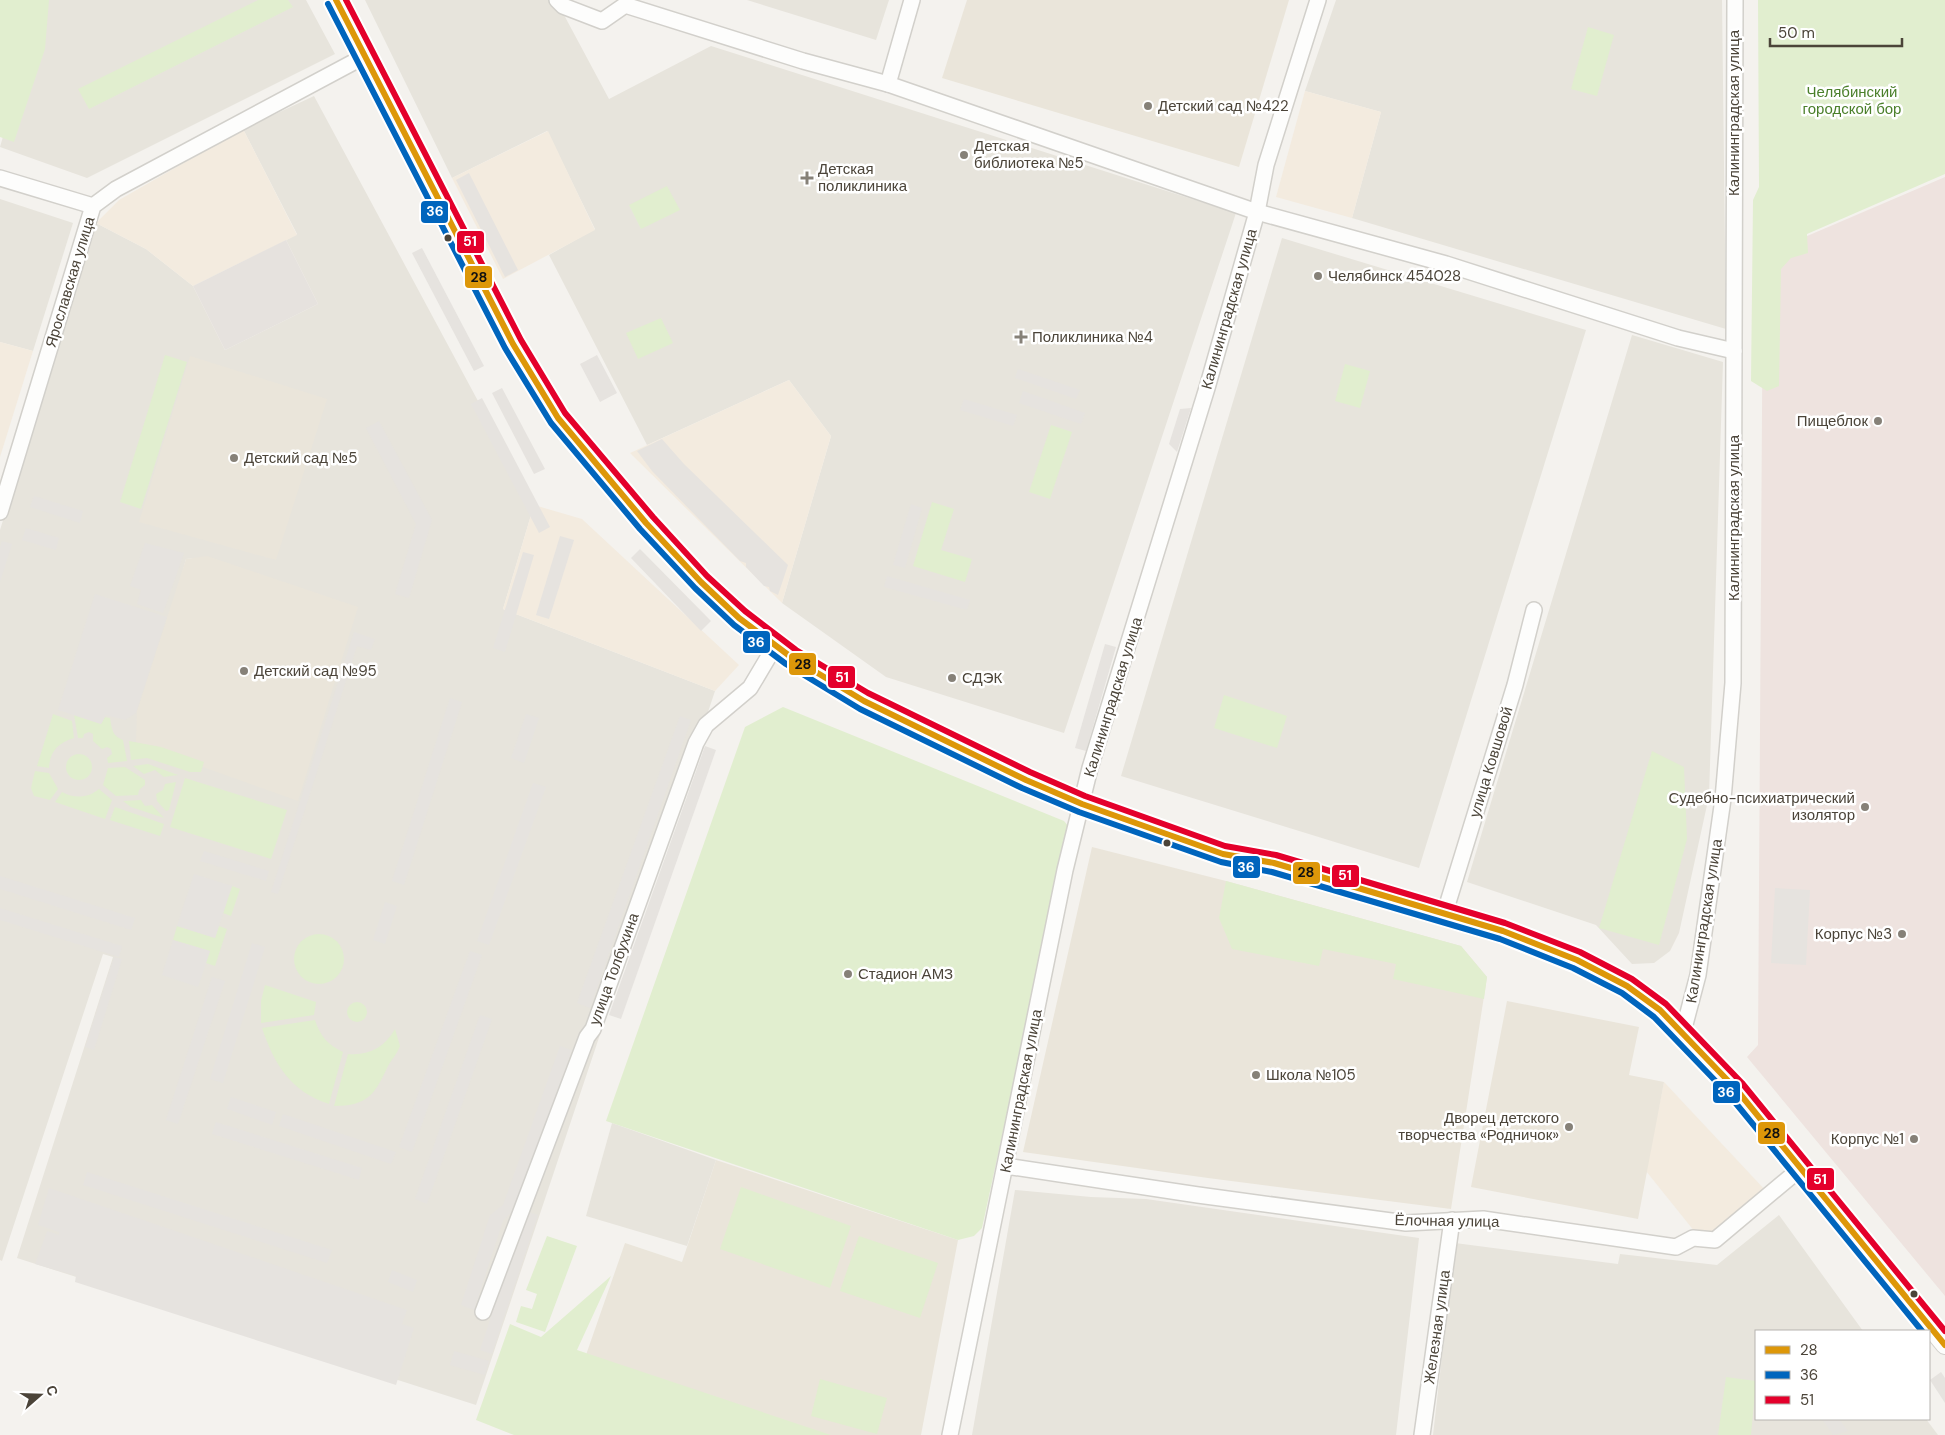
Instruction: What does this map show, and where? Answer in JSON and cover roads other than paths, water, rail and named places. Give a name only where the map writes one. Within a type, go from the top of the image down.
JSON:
[{"type":"street","points":[[336,0],[513,344],[558,418],[607,479],[701,582],[739,618],[775,646],[820,676],[864,701],[1026,780],[1082,804],[1223,854],[1274,863],[1444,912],[1542,944],[1593,968],[1634,991],[1660,1010],[1683,1032],[1736,1089],[1945,1345]]},
{"type":"street","points":[[888,84],[912,0]]},
{"type":"street","name":"Калининградская улица","points":[[950,1435],[1065,870],[1114,684],[1201,407],[1257,212],[1266,165],[1318,0]]},
{"type":"street","name":"Калининградская улица","points":[[1683,1032],[1698,975],[1723,799],[1730,729],[1734,627],[1735,0]]},
{"type":"street","points":[[560,3],[602,21],[625,5],[803,61],[888,84],[1257,212],[1446,264],[1678,338],[1734,351]]},
{"type":"street","name":"Ярославская улица","points":[[0,512],[93,206],[116,190],[365,56]]},
{"type":"street","points":[[0,178],[93,206]]},
{"type":"street","name":"улица Ковшовой","points":[[1444,912],[1515,685],[1534,610]]},
{"type":"street","name":"улица Толбухина","points":[[483,1312],[587,1037],[592,1029],[696,743],[706,725],[750,688],[775,646]]},
{"type":"street","name":"Ёлочная улица","points":[[1006,1166],[1198,1195],[1406,1223],[1483,1219],[1676,1247],[1693,1238],[1715,1240],[1801,1168]]},
{"type":"street","name":"Железная улица","points":[[1422,1435],[1452,1220]]},
{"type":"place","name":"Детский сад №422","points":[[1148,106]]},
{"type":"place","name":"Детская библиотека №5","points":[[964,155]]},
{"type":"place","name":"Детская поликлиника","points":[[807,178]]},
{"type":"place","name":"Челябинск 454028","points":[[1318,276]]},
{"type":"place","name":"Поликлиника №4","points":[[1021,337]]},
{"type":"place","name":"Пищеблок","points":[[1878,421]]},
{"type":"place","name":"Детский сад №5","points":[[234,458]]},
{"type":"place","name":"Детский сад №95","points":[[244,671]]},
{"type":"place","name":"СДЭК","points":[[952,678]]},
{"type":"place","name":"Судебно-психиатрический изолятор","points":[[1865,807]]},
{"type":"place","name":"Корпус №3","points":[[1902,934]]},
{"type":"place","name":"Стадион АМЗ","points":[[848,974]]},
{"type":"place","name":"Школа №105","points":[[1256,1075]]},
{"type":"place","name":"Дворец детского творчества «Родничок»","points":[[1569,1127]]},
{"type":"place","name":"Корпус №1","points":[[1914,1139]]},
{"type":"park label","name":"Челябинский городской бор","points":[[1852,100]]}]
